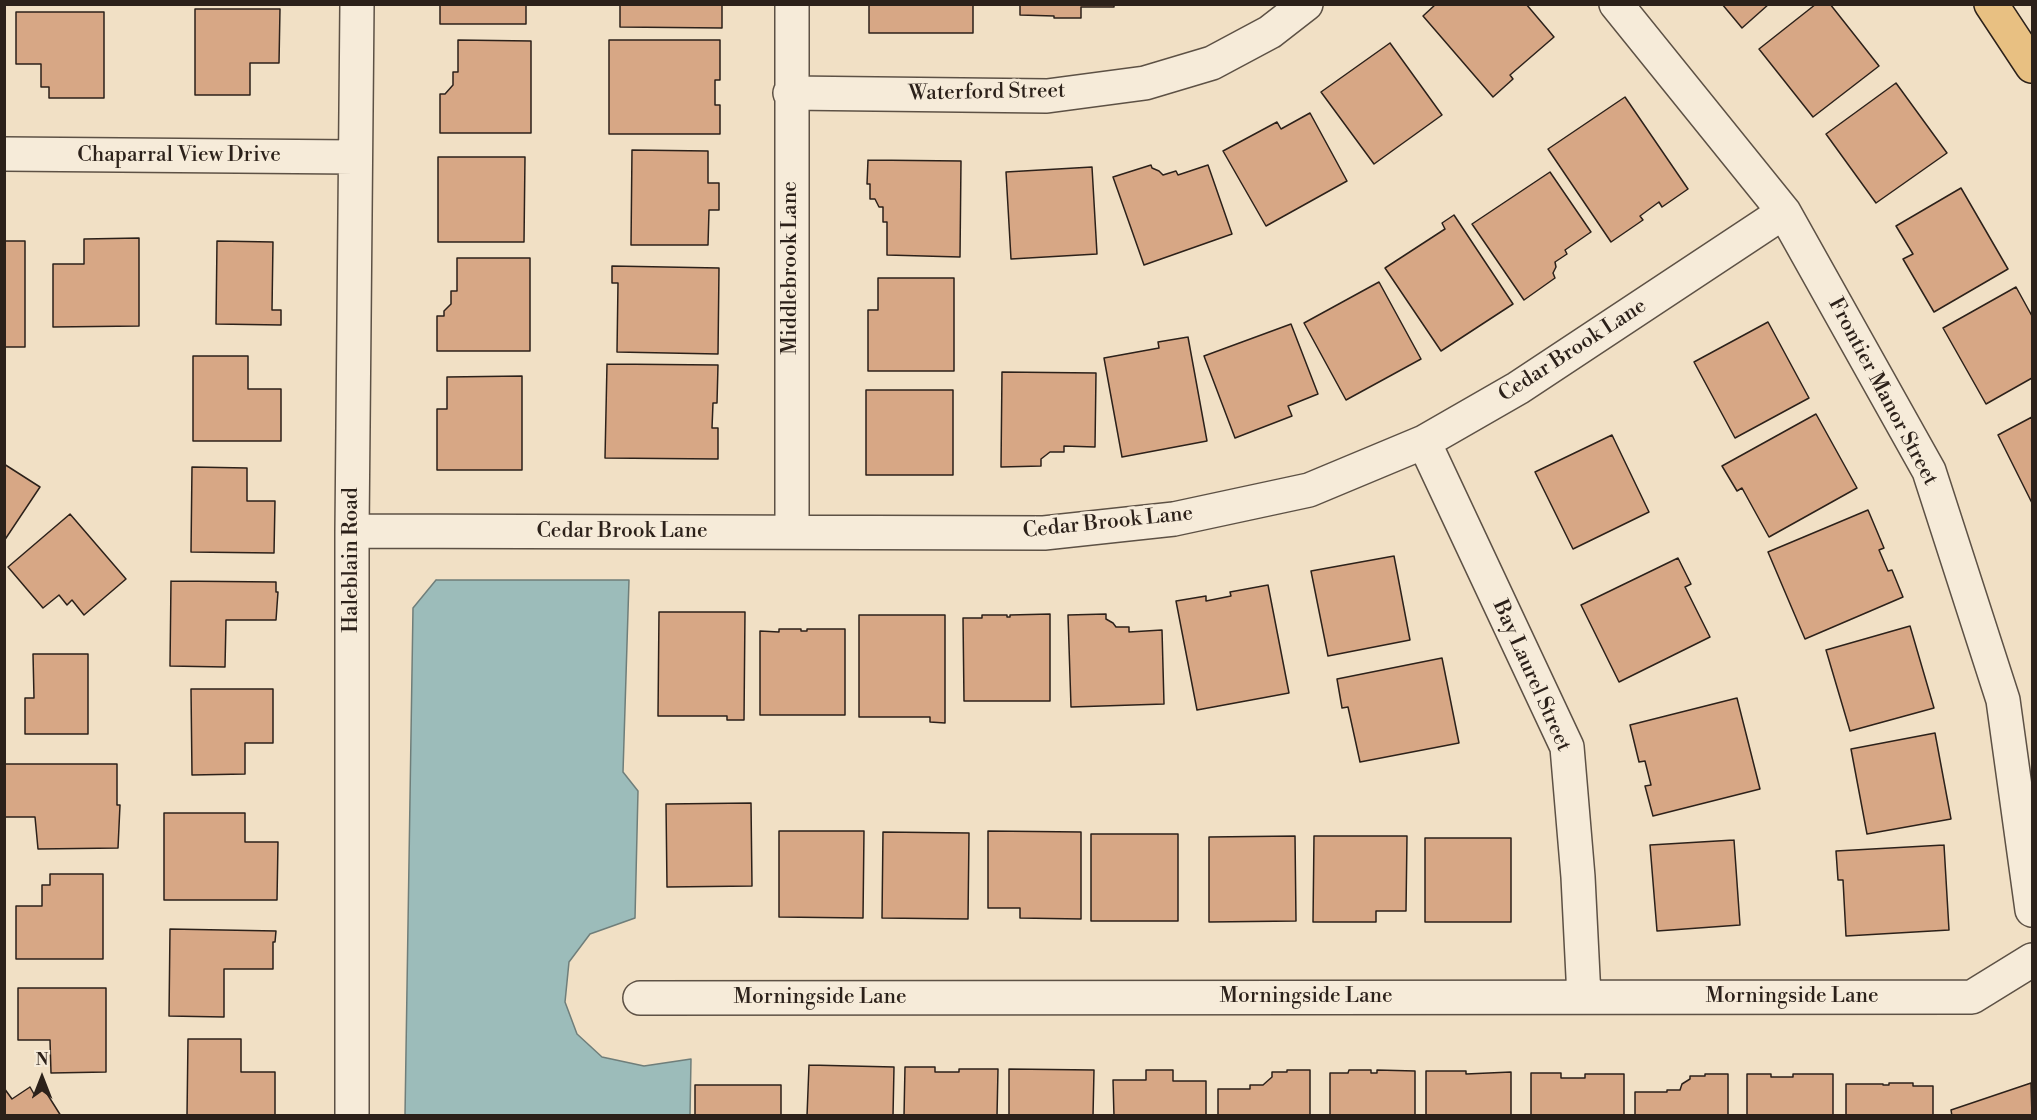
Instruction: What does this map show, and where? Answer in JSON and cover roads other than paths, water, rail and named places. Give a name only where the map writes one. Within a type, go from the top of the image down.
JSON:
[{"type":"main road","points":[[1991,4],[2032,66]]},
{"type":"street","name":"Haleblain Road","points":[[352,1116],[352,531],[357,4]]},
{"type":"street","name":"Middlebrook Lane","points":[[792,4],[790,93],[792,532]]},
{"type":"street","name":"Waterford Street","points":[[790,93],[1047,96],[1145,83],[1212,63],[1270,32],[1306,4]]},
{"type":"street","name":"Frontier Manor Street","points":[[1616,4],[1784,212],[1929,471],[2003,700],[2032,909]]},
{"type":"street","name":"Chaparral View Drive","points":[[4,154],[354,157]]},
{"type":"street","name":"Cedar Brook Lane","points":[[352,531],[1044,533],[1174,519],[1309,490],[1424,442],[1518,388],[1784,212]]},
{"type":"street","name":"Bay Laurel Street","points":[[1424,442],[1567,747],[1578,878],[1584,997]]},
{"type":"street","name":"Morningside Lane","points":[[640,998],[1972,997],[2032,960]]},
{"type":"water","points":[[436,580],[629,580],[623,772],[638,791],[635,918],[590,934],[569,962],[565,1002],[577,1034],[602,1057],[644,1066],[691,1059],[690,1115],[405,1115],[413,608]]}]
